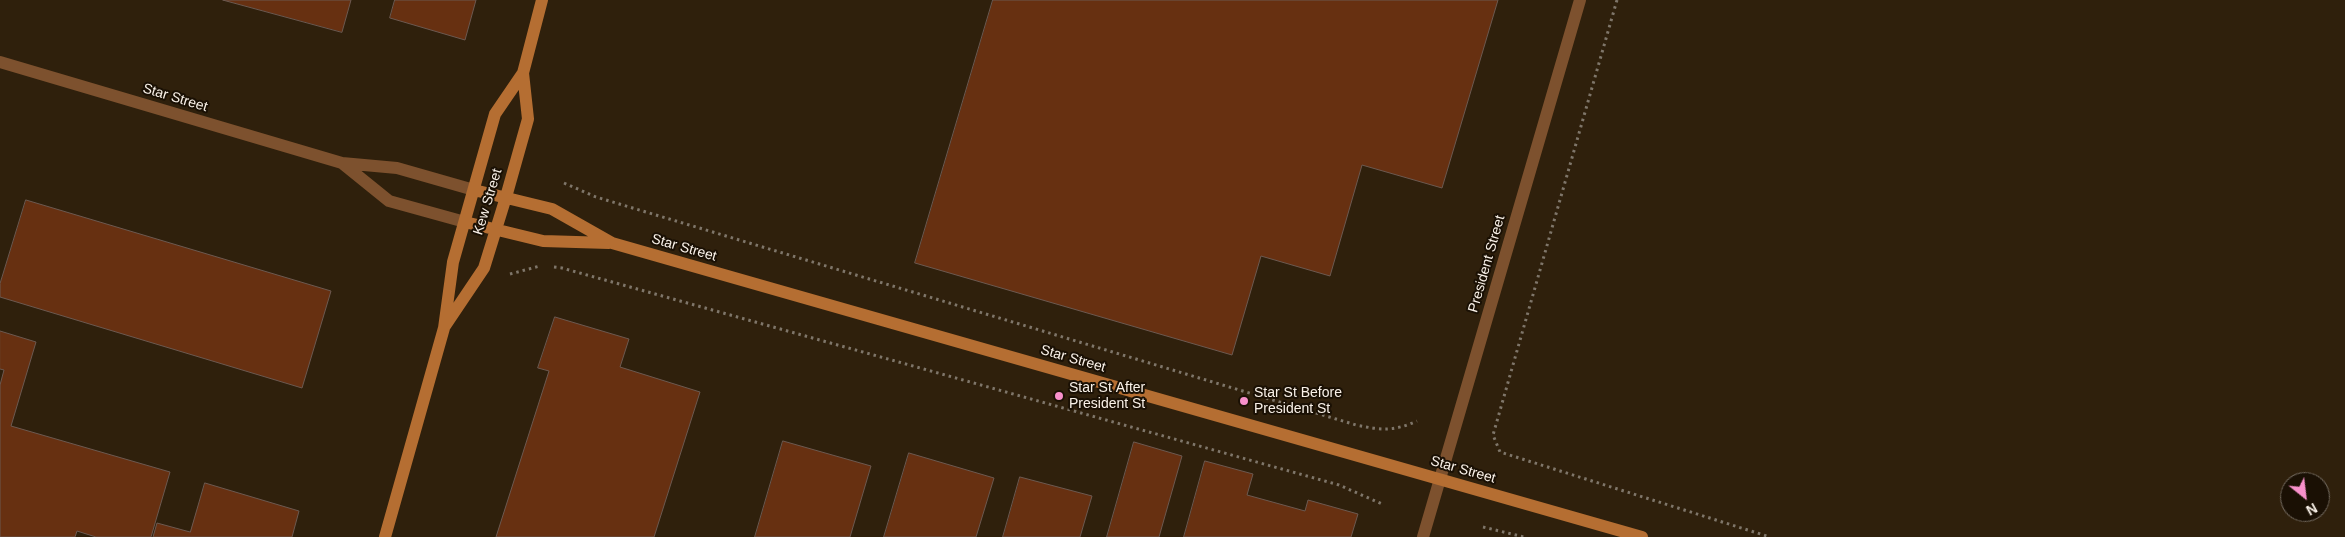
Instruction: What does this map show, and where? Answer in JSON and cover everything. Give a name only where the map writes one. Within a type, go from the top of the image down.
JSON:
[{"type":"street","name":"Kew Street","points":[[385,537],[444,328],[453,262],[495,114],[523,73],[542,0]]},
{"type":"street","name":"President Street","points":[[1423,537],[1580,0]]},
{"type":"street","name":"Star Street","points":[[0,62],[342,163],[397,168],[474,190],[552,209],[612,243],[1642,537]]},
{"type":"street","name":"Kew Street","points":[[444,328],[484,268],[496,230],[528,119],[523,73]]},
{"type":"street","name":"Star Street","points":[[342,163],[389,201],[544,241],[612,243]]},
{"type":"path","points":[[1617,0],[1493,435],[1500,452],[1770,537]]},
{"type":"path","points":[[564,183],[596,197],[1356,425],[1386,431],[1404,427],[1417,421]]},
{"type":"path","points":[[510,274],[536,266],[562,268],[1339,485],[1382,504]]},
{"type":"path","points":[[1483,527],[1524,537]]},
{"type":"shaded area","points":[[0,0],[2345,0],[2345,537],[0,537]]},
{"type":"building","points":[[223,0],[351,0],[342,32]]},
{"type":"building","points":[[395,0],[476,0],[465,40],[390,18]]},
{"type":"building","points":[[993,0],[1498,0],[1442,188],[1362,165],[1330,276],[1261,256],[1232,355],[915,263]]},
{"type":"building","points":[[26,200],[331,291],[302,388],[0,297],[0,284]]},
{"type":"building","points":[[555,317],[629,339],[620,367],[700,392],[654,537],[496,537],[549,371],[538,368]]},
{"type":"building","points":[[0,331],[36,342],[11,426],[170,472],[151,537],[96,537],[77,531],[75,537],[0,537],[0,385],[4,370],[0,369]]},
{"type":"building","points":[[783,441],[871,466],[850,537],[755,537]]},
{"type":"building","points":[[1134,442],[1182,456],[1159,537],[1107,537]]},
{"type":"building","points":[[909,453],[994,478],[976,537],[884,537]]},
{"type":"building","points":[[1205,461],[1253,474],[1247,495],[1305,511],[1308,500],[1358,514],[1351,537],[1184,537]]},
{"type":"building","points":[[1020,477],[1092,496],[1080,537],[1003,537]]},
{"type":"building","points":[[205,483],[299,511],[292,537],[153,537],[157,523],[190,532]]},
{"type":"place","name":"Star St After President St","points":[[1059,396]]},
{"type":"place","name":"Star St Before President St","points":[[1244,401]]}]
